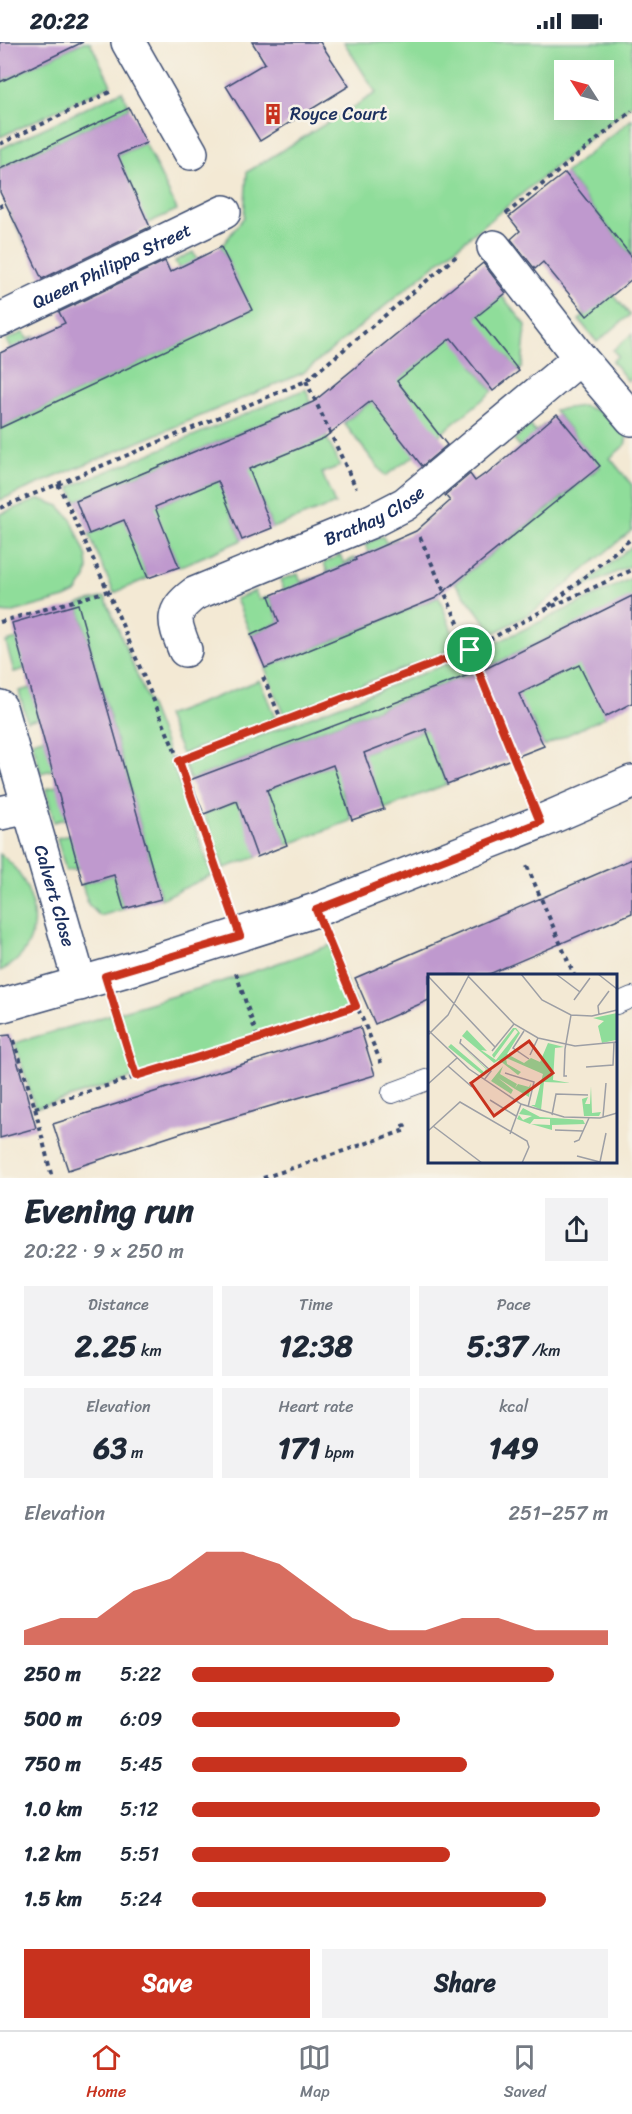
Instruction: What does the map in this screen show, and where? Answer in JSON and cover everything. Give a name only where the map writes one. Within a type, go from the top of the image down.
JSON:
[{"type":"street","points":[[128,42],[190,153]]},
{"type":"street","name":"Queen Philippa Street","points":[[0,320],[224,212]]},
{"type":"street","points":[[486,239],[580,358],[632,419]]},
{"type":"street","name":"Brathay Close","points":[[185,650],[178,633],[176,620],[180,605],[194,594],[372,521],[405,504],[580,358]]},
{"type":"street","name":"Calvert Close","points":[[0,707],[14,810],[92,980]]},
{"type":"street","points":[[2,1005],[232,938],[316,910],[527,827],[632,782]]},
{"type":"lane","points":[[617,1003],[632,997]]},
{"type":"lane","points":[[392,1093],[428,1079]]},
{"type":"path","points":[[0,144],[112,91]]},
{"type":"path","points":[[0,508],[306,381],[486,239],[632,111]]},
{"type":"path","points":[[0,204],[3,210]]},
{"type":"path","points":[[306,381],[372,521]]},
{"type":"path","points":[[57,484],[108,591],[179,761],[232,938],[258,1039]]},
{"type":"path","points":[[405,504],[470,650],[574,974]]},
{"type":"path","points":[[544,610],[632,538]]},
{"type":"path","points":[[179,761],[470,650],[544,610],[632,570]]},
{"type":"path","points":[[0,622],[108,591]]},
{"type":"path","points":[[263,677],[282,721]]},
{"type":"path","points":[[263,1178],[406,1130],[316,910]]},
{"type":"path","points":[[92,980],[136,1076]]},
{"type":"path","points":[[2,1005],[35,1108],[52,1178]]},
{"type":"path","points":[[35,1108],[356,1006]]},
{"type":"green space","points":[[83,42],[90,42],[111,85],[0,137],[0,82]]},
{"type":"green space","points":[[344,42],[632,42],[632,104],[614,119],[614,60],[554,60],[554,120],[612,120],[303,373],[0,500],[0,428],[251,310],[221,247],[244,217],[247,172],[376,93]]},
{"type":"green space","points":[[122,91],[129,108],[0,169],[0,149]]},
{"type":"green space","points":[[632,119],[632,257],[565,173]]},
{"type":"green space","points":[[145,143],[177,210],[148,223],[41,236],[25,244],[7,207]]},
{"type":"green space","points":[[193,252],[197,259],[193,297],[175,261]]},
{"type":"green space","points":[[608,288],[630,315],[597,342],[579,320],[585,315],[581,309]]},
{"type":"green space","points":[[502,296],[526,325],[522,367],[519,371],[498,346],[473,366],[493,391],[414,456],[385,476],[344,423]]},
{"type":"green space","points":[[24,332],[27,339],[35,336],[49,364],[24,375],[6,340]]},
{"type":"green space","points":[[632,334],[632,378],[628,381],[612,361],[618,356],[613,350]]},
{"type":"green space","points":[[306,389],[311,403],[76,501],[70,487]]},
{"type":"green space","points":[[582,406],[608,416],[627,436],[625,445],[610,458],[632,485],[632,530],[536,610],[494,633],[455,583],[600,467],[554,410]]},
{"type":"green space","points":[[530,425],[535,432],[544,425],[564,448],[538,469],[514,440]]},
{"type":"green space","points":[[326,436],[340,466],[322,473],[335,504],[272,528],[261,499],[230,511],[242,540],[179,567],[167,538],[137,549],[148,578],[114,593],[89,534]]},
{"type":"green space","points":[[40,499],[59,506],[71,519],[87,557],[86,578],[76,593],[65,598],[10,613],[0,612],[0,514]]},
{"type":"green space","points":[[383,536],[386,543],[397,539],[409,567],[380,580],[365,544]]},
{"type":"green space","points":[[632,546],[632,565],[578,590]]},
{"type":"green space","points":[[340,555],[344,563],[355,558],[366,585],[337,598],[324,563]]},
{"type":"green space","points":[[298,574],[301,582],[313,578],[323,604],[295,616],[280,580]]},
{"type":"green space","points":[[632,578],[632,597],[486,668],[480,655],[483,649]]},
{"type":"green space","points":[[255,591],[259,600],[269,596],[279,622],[251,635],[236,599]]},
{"type":"green space","points":[[105,597],[163,738],[212,875],[161,899],[78,604]]},
{"type":"green space","points":[[439,597],[458,647],[284,715],[265,668]]},
{"type":"green space","points":[[632,638],[605,717],[544,746],[531,718],[503,701]]},
{"type":"green space","points":[[17,639],[55,660],[14,672],[6,642]]},
{"type":"green space","points":[[462,658],[471,663],[475,672],[190,780],[185,765]]},
{"type":"green space","points":[[61,680],[69,710],[27,721],[19,691]]},
{"type":"green space","points":[[260,680],[275,718],[182,754],[166,716]]},
{"type":"green space","points":[[487,706],[451,748],[436,755],[447,784],[384,809],[372,778],[341,789],[352,820],[287,845],[276,816],[257,857],[224,868],[204,814]]},
{"type":"green space","points":[[74,729],[83,761],[41,773],[32,741]]},
{"type":"green space","points":[[87,777],[96,810],[54,822],[46,789]]},
{"type":"green space","points":[[101,827],[109,860],[66,871],[57,838]]},
{"type":"green space","points":[[0,854],[13,866],[23,881],[30,897],[33,914],[32,931],[27,947],[16,961],[0,971]]},
{"type":"green space","points":[[114,875],[124,909],[100,916],[88,904],[82,884]]},
{"type":"green space","points":[[331,945],[356,1006],[35,1108],[15,1043],[237,977]]},
{"type":"building","points":[[0,42],[83,42],[0,82]]},
{"type":"building","name":"Royce Court","points":[[252,42],[320,42],[349,86],[260,141],[226,86],[265,63]]},
{"type":"building","points":[[129,108],[146,143],[118,155],[150,227],[42,279],[0,192],[0,169]]},
{"type":"building","points":[[565,173],[632,257],[632,279],[587,316],[543,262],[535,269],[511,239],[520,231],[509,217]]},
{"type":"building","points":[[221,247],[252,310],[0,428],[0,353],[65,323],[59,312],[165,261],[170,272]]},
{"type":"building","points":[[483,263],[506,293],[476,317],[519,371],[493,391],[451,338],[397,381],[447,445],[422,466],[371,401],[324,438],[249,469],[272,528],[242,540],[218,481],[155,507],[179,567],[148,578],[124,520],[89,534],[76,501],[313,402]]},
{"type":"building","points":[[557,414],[600,466],[436,598],[265,668],[251,635],[279,622],[269,596],[356,560],[355,558],[416,531],[450,501],[445,495],[470,474],[475,481],[486,475]]},
{"type":"building","points":[[632,596],[632,703],[605,717],[579,665],[519,694],[544,746],[447,784],[426,729],[364,753],[384,809],[352,820],[333,765],[267,790],[287,845],[257,857],[237,801],[204,814],[190,780],[487,668]]},
{"type":"building","points":[[78,604],[161,899],[124,909],[114,875],[83,884],[12,623]]},
{"type":"building","points":[[632,859],[632,913],[489,974],[428,974],[428,1000],[375,1024],[355,978]]},
{"type":"building","points":[[360,1027],[375,1075],[187,1131],[68,1170],[53,1124]]},
{"type":"building","points":[[10,1035],[36,1128],[0,1138],[0,1036]]},
{"type":"place","name":"Royce Court","points":[[273,114]]},
{"type":"route","points":[[470,650],[540,822],[316,910],[356,1006],[136,1076],[105,976],[240,936],[179,761],[470,650]]}]
